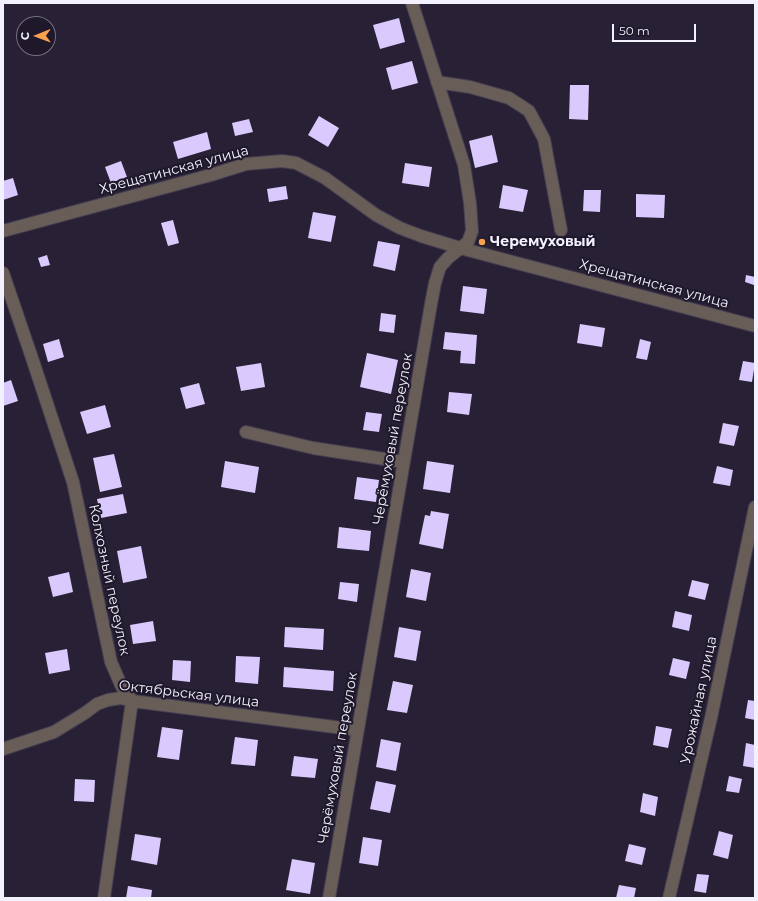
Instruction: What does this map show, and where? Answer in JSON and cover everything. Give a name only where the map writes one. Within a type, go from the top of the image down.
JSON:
[{"type":"street","name":"Черёмуховый переулок","points":[[329,898],[435,282],[440,267],[448,258],[468,242],[472,231],[470,203],[464,165],[412,3]]},
{"type":"street","points":[[437,82],[470,86],[509,98],[529,111],[544,139],[561,230]]},
{"type":"street","name":"Хрещатинская улица","points":[[3,231],[211,175],[246,164],[282,161],[296,163],[325,178],[376,214],[400,228],[421,236],[460,248],[755,326]]},
{"type":"street","name":"Колхозный переулок","points":[[3,273],[73,482],[111,662],[121,685],[132,701]]},
{"type":"street","points":[[246,432],[312,448],[404,462]]},
{"type":"street","name":"Урожайная улица","points":[[669,898],[711,718],[755,508]]},
{"type":"street","name":"Октябрьская улица","points":[[3,749],[54,732],[97,704],[108,700],[121,698],[132,701],[358,730]]},
{"type":"street","points":[[104,898],[132,701]]},
{"type":"building","points":[[399,18],[405,42],[380,49],[373,25]]},
{"type":"building","points":[[412,61],[418,83],[392,90],[386,68]]},
{"type":"building","points":[[570,85],[589,85],[588,120],[569,119]]},
{"type":"building","points":[[319,116],[339,128],[328,147],[308,135]]},
{"type":"building","points":[[249,119],[253,132],[235,136],[232,123]]},
{"type":"building","points":[[207,132],[211,149],[178,159],[173,142]]},
{"type":"building","points":[[492,135],[498,162],[475,168],[469,141]]},
{"type":"building","points":[[121,161],[127,177],[111,183],[105,167]]},
{"type":"building","points":[[405,163],[432,167],[429,187],[402,183]]},
{"type":"building","points":[[13,178],[18,195],[3,200],[3,181]]},
{"type":"building","points":[[503,185],[528,190],[523,212],[499,208]]},
{"type":"building","points":[[286,186],[288,199],[269,202],[267,189]]},
{"type":"building","points":[[584,190],[601,190],[600,212],[583,211]]},
{"type":"building","points":[[636,194],[665,195],[664,218],[636,217]]},
{"type":"building","points":[[313,212],[336,216],[331,242],[308,238]]},
{"type":"building","points":[[173,220],[179,243],[168,246],[161,223]]},
{"type":"building","points":[[378,241],[400,245],[395,271],[373,266]]},
{"type":"building","points":[[47,255],[50,265],[41,267],[38,258]]},
{"type":"building","points":[[746,275],[755,277],[754,285],[745,282]]},
{"type":"building","points":[[463,286],[487,289],[484,314],[460,311]]},
{"type":"building","points":[[381,313],[396,315],[394,333],[379,331]]},
{"type":"building","points":[[580,324],[605,328],[602,347],[577,343]]},
{"type":"building","points":[[445,332],[477,335],[475,364],[460,363],[461,351],[443,349]]},
{"type":"building","points":[[59,339],[64,357],[48,362],[43,344]]},
{"type":"building","points":[[640,339],[651,342],[647,360],[636,358]]},
{"type":"building","points":[[367,353],[398,360],[391,394],[360,387]]},
{"type":"building","points":[[743,361],[755,363],[752,382],[739,380]]},
{"type":"building","points":[[261,363],[265,387],[241,391],[236,367]]},
{"type":"building","points":[[11,380],[18,401],[3,406],[3,383]]},
{"type":"building","points":[[199,383],[205,404],[186,409],[180,388]]},
{"type":"building","points":[[449,392],[472,394],[469,415],[447,412]]},
{"type":"building","points":[[105,405],[111,427],[87,434],[80,412]]},
{"type":"building","points":[[366,412],[382,414],[379,432],[363,430]]},
{"type":"building","points":[[723,423],[739,426],[734,446],[719,443]]},
{"type":"building","points":[[114,454],[122,487],[100,492],[93,458]]},
{"type":"building","points":[[225,461],[259,467],[255,493],[221,487]]},
{"type":"building","points":[[427,461],[454,465],[450,493],[423,489]]},
{"type":"building","points":[[717,466],[733,470],[730,486],[713,483]]},
{"type":"building","points":[[357,477],[379,480],[376,502],[354,499]]},
{"type":"building","points":[[123,494],[127,513],[101,518],[97,499]]},
{"type":"building","points":[[431,511],[449,514],[443,549],[419,544],[425,515],[430,516]]},
{"type":"building","points":[[339,527],[371,531],[369,551],[337,548]]},
{"type":"building","points":[[141,546],[147,578],[123,583],[117,551]]},
{"type":"building","points":[[411,569],[431,573],[426,601],[406,597]]},
{"type":"building","points":[[69,572],[73,592],[53,597],[48,577]]},
{"type":"building","points":[[692,580],[709,584],[705,600],[688,596]]},
{"type":"building","points":[[340,582],[359,584],[357,602],[338,599]]},
{"type":"building","points":[[675,611],[692,615],[689,631],[672,627]]},
{"type":"building","points":[[153,621],[156,641],[133,644],[130,625]]},
{"type":"building","points":[[285,627],[324,629],[323,650],[284,647]]},
{"type":"building","points":[[399,627],[421,631],[416,661],[394,657]]},
{"type":"building","points":[[67,649],[70,670],[49,674],[45,653]]},
{"type":"building","points":[[236,656],[260,657],[258,684],[235,682]]},
{"type":"building","points":[[673,658],[690,662],[686,679],[669,675]]},
{"type":"building","points":[[173,660],[191,661],[190,682],[172,680]]},
{"type":"building","points":[[284,667],[334,671],[333,691],[283,687]]},
{"type":"building","points":[[393,681],[413,685],[407,713],[387,710]]},
{"type":"building","points":[[748,700],[755,701],[755,720],[745,718]]},
{"type":"building","points":[[656,726],[672,729],[668,748],[653,745]]},
{"type":"building","points":[[162,727],[183,730],[179,760],[157,757]]},
{"type":"building","points":[[235,737],[258,740],[255,766],[231,764]]},
{"type":"building","points":[[381,739],[401,743],[396,771],[376,767]]},
{"type":"building","points":[[746,743],[755,745],[755,768],[743,766]]},
{"type":"building","points":[[294,756],[318,759],[315,778],[291,776]]},
{"type":"building","points":[[729,776],[742,779],[739,793],[726,791]]},
{"type":"building","points":[[75,779],[95,780],[94,802],[74,801]]},
{"type":"building","points":[[376,781],[396,785],[390,813],[370,809]]},
{"type":"building","points":[[643,793],[658,797],[655,816],[640,812]]},
{"type":"building","points":[[719,831],[733,835],[728,859],[713,855]]},
{"type":"building","points":[[135,834],[161,838],[157,865],[131,860]]},
{"type":"building","points":[[363,837],[382,840],[378,866],[359,863]]},
{"type":"building","points":[[629,844],[646,848],[642,865],[625,861]]},
{"type":"building","points":[[292,859],[315,863],[310,894],[286,890]]},
{"type":"building","points":[[697,874],[709,875],[706,893],[694,891]]},
{"type":"building","points":[[619,885],[636,888],[634,898],[616,898]]},
{"type":"building","points":[[128,886],[152,890],[151,898],[126,898]]},
{"type":"place","name":"Черемуховый","points":[[482,242]]}]
